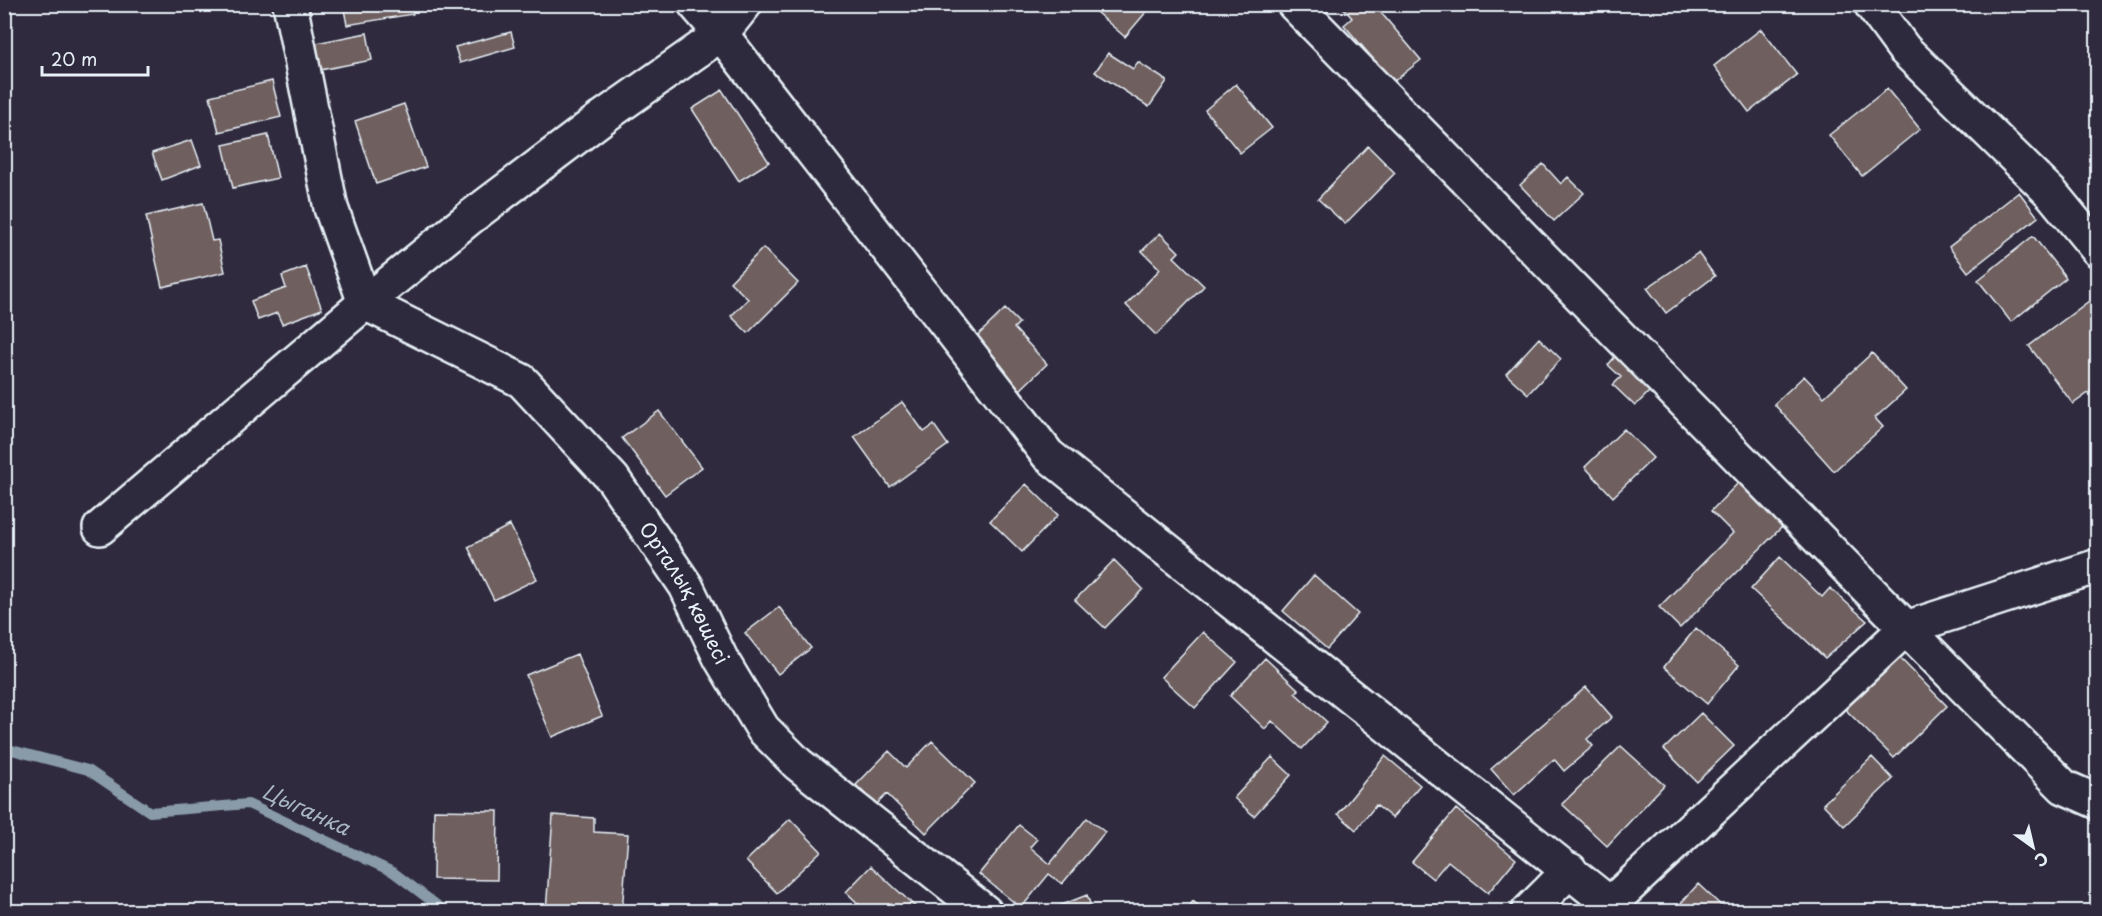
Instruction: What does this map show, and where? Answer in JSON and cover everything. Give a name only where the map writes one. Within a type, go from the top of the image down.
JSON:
[{"type":"street","points":[[290,4],[331,208],[365,303]]},
{"type":"street","points":[[696,4],[1048,455],[1616,907],[1906,628],[2094,565]]},
{"type":"street","points":[[100,528],[365,303],[472,216],[603,117],[721,34],[745,4]]},
{"type":"street","points":[[1294,4],[2064,787],[2097,802]]},
{"type":"street","points":[[1871,4],[1904,49],[2052,194],[2097,250]]},
{"type":"street","name":"Орталық көшесі","points":[[365,303],[522,381],[613,479],[686,586],[721,659],[763,729],[798,764],[985,912]]},
{"type":"street","points":[[1528,912],[1570,870]]},
{"type":"building","points":[[343,4],[412,4],[413,14],[347,25]]},
{"type":"building","points":[[1091,4],[1153,4],[1125,37],[1089,6]]},
{"type":"building","points":[[1340,4],[1381,4],[1377,8],[1421,60],[1393,82],[1344,25],[1352,18]]},
{"type":"building","points":[[1761,29],[1797,75],[1749,112],[1714,66]]},
{"type":"building","points":[[511,32],[515,47],[460,63],[455,47]]},
{"type":"building","points":[[367,33],[372,60],[320,70],[316,43]]},
{"type":"building","points":[[1108,53],[1133,69],[1138,62],[1167,81],[1149,107],[1095,72]]},
{"type":"building","points":[[272,81],[281,117],[219,132],[210,96]]},
{"type":"building","points":[[1236,84],[1272,128],[1240,153],[1205,110]]},
{"type":"building","points":[[1887,89],[1920,129],[1862,176],[1829,135]]},
{"type":"building","points":[[722,90],[769,162],[739,181],[692,109]]},
{"type":"building","points":[[404,104],[426,167],[376,184],[355,121]]},
{"type":"building","points":[[268,135],[278,178],[233,188],[223,145]]},
{"type":"building","points":[[192,140],[201,165],[162,180],[152,153]]},
{"type":"building","points":[[1368,146],[1395,173],[1345,224],[1318,199]]},
{"type":"building","points":[[1543,164],[1561,184],[1568,177],[1584,193],[1554,221],[1520,185]]},
{"type":"building","points":[[2019,192],[2038,217],[1968,272],[1949,247]]},
{"type":"building","points":[[203,203],[212,241],[218,240],[225,272],[162,287],[146,216]]},
{"type":"building","points":[[1160,233],[1179,252],[1174,257],[1204,286],[1156,335],[1126,305],[1160,269],[1142,251]]},
{"type":"building","points":[[2033,236],[2066,278],[2011,322],[1978,280]]},
{"type":"building","points":[[763,248],[798,283],[748,333],[731,316],[748,299],[730,282]]},
{"type":"building","points":[[1698,253],[1715,276],[1666,313],[1647,288]]},
{"type":"building","points":[[306,267],[322,309],[282,324],[277,313],[258,320],[251,301],[286,288],[282,276]]},
{"type":"building","points":[[2089,301],[2098,311],[2098,386],[2073,404],[2029,346]]},
{"type":"building","points":[[1005,309],[1019,323],[1014,328],[1047,364],[1019,391],[972,341]]},
{"type":"building","points":[[1539,338],[1561,359],[1528,394],[1506,374]]},
{"type":"building","points":[[1618,353],[1654,387],[1635,406],[1613,385],[1621,377],[1608,365]]},
{"type":"building","points":[[1872,353],[1906,390],[1875,418],[1883,427],[1834,471],[1774,404],[1804,376],[1824,397]]},
{"type":"building","points":[[902,402],[924,432],[934,425],[948,445],[890,487],[854,437]]},
{"type":"building","points":[[659,411],[702,467],[665,495],[622,438]]},
{"type":"building","points":[[1624,429],[1653,458],[1613,497],[1585,467]]},
{"type":"building","points":[[1740,481],[1784,525],[1680,628],[1659,607],[1733,533],[1711,511]]},
{"type":"building","points":[[1026,484],[1058,515],[1022,552],[990,521]]},
{"type":"building","points":[[510,525],[537,579],[494,600],[468,547]]},
{"type":"building","points":[[1780,557],[1822,597],[1830,588],[1867,621],[1825,658],[1751,589]]},
{"type":"building","points":[[1114,560],[1143,589],[1105,628],[1075,600]]},
{"type":"building","points":[[1314,575],[1358,614],[1327,649],[1283,611]]},
{"type":"building","points":[[779,607],[811,648],[778,674],[745,633]]},
{"type":"building","points":[[1696,628],[1739,665],[1707,704],[1664,667]]},
{"type":"building","points":[[1203,632],[1237,662],[1195,708],[1161,677]]},
{"type":"building","points":[[577,654],[602,716],[552,737],[526,675]]},
{"type":"building","points":[[1897,655],[1947,706],[1894,758],[1843,707]]},
{"type":"building","points":[[1265,658],[1299,690],[1295,693],[1327,722],[1302,749],[1272,721],[1265,729],[1230,696]]},
{"type":"building","points":[[1586,687],[1612,717],[1587,739],[1593,746],[1564,771],[1554,759],[1514,795],[1491,769]]},
{"type":"building","points":[[1701,713],[1734,746],[1697,782],[1664,749]]},
{"type":"building","points":[[932,741],[975,783],[926,833],[887,794],[876,805],[856,785],[889,751],[906,768]]},
{"type":"building","points":[[1621,746],[1664,785],[1607,846],[1562,804]]},
{"type":"building","points":[[1385,756],[1420,785],[1392,818],[1376,805],[1356,830],[1338,814]]},
{"type":"building","points":[[1272,757],[1291,775],[1254,816],[1234,798]]},
{"type":"building","points":[[1872,757],[1893,779],[1844,826],[1823,804]]},
{"type":"building","points":[[1456,809],[1516,859],[1488,893],[1448,861],[1433,879],[1412,862]]},
{"type":"building","points":[[434,810],[498,811],[497,880],[433,879]]},
{"type":"building","points":[[553,815],[594,818],[594,832],[628,834],[622,912],[546,912]]},
{"type":"building","points":[[1087,818],[1105,832],[1062,884],[1049,874],[1021,908],[979,874],[1019,825],[1037,839],[1030,847],[1050,864]]},
{"type":"building","points":[[790,819],[821,851],[777,893],[746,861]]},
{"type":"building","points":[[871,866],[921,912],[867,912],[846,892]]},
{"type":"building","points":[[1698,884],[1728,912],[1673,912]]},
{"type":"building","points":[[1087,895],[1093,912],[1046,911]]},
{"type":"building","points":[[1193,901],[1206,912],[1185,912]]},
{"type":"waterway","name":"Цыганка","points":[[4,748],[88,770],[150,812],[248,804],[393,872],[446,912]]}]
